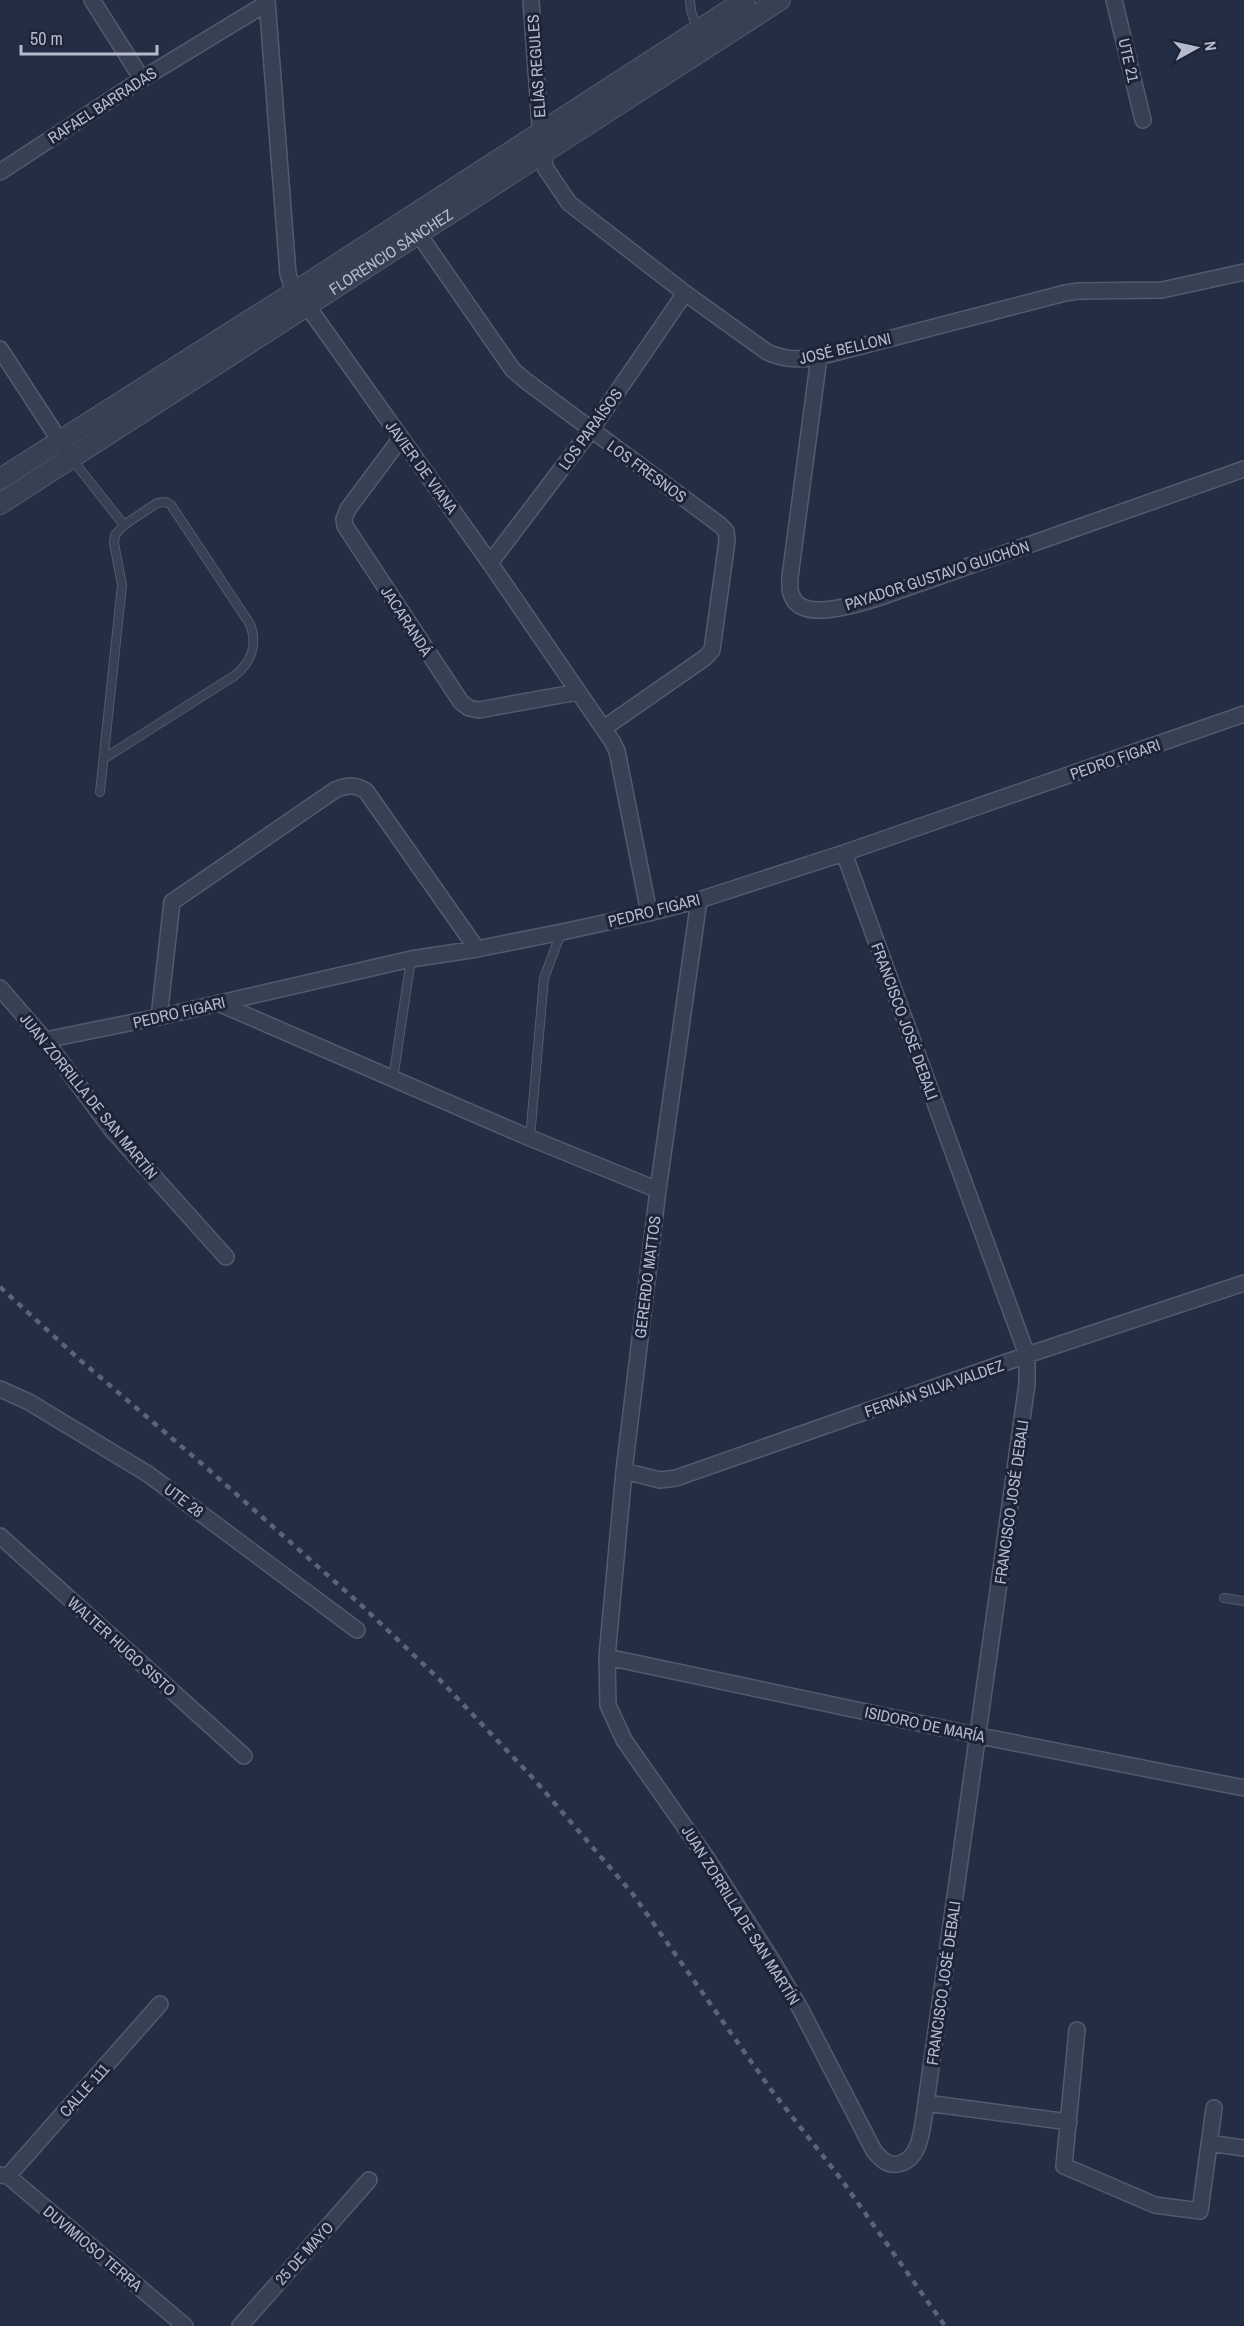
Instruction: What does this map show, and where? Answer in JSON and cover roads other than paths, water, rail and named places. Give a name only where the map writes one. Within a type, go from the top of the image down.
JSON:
[{"type":"street","points":[[92,0],[142,79]]},
{"type":"street","name":"ELÍAS REGULES","points":[[531,0],[541,132]]},
{"type":"street","name":"FLORENCIO SÁNCHEZ","points":[[413,226],[542,153],[703,38],[745,0]]},
{"type":"street","name":"FLORENCIO SÁNCHEZ","points":[[0,504],[71,458],[302,298],[413,226],[541,132],[703,38],[780,0]]},
{"type":"street","name":"UTE 21","points":[[1114,0],[1143,120]]},
{"type":"street","name":"RAFAEL BARRADAS","points":[[0,172],[267,1]]},
{"type":"street","name":"JAVIER DE VIANA","points":[[267,1],[288,274],[302,298],[604,728],[617,751],[650,913]]},
{"type":"street","name":"JOSÉ BELLONI","points":[[541,132],[542,153],[546,169],[569,203],[685,293],[767,352],[791,360],[819,357],[1065,293],[1162,290],[1244,272]]},
{"type":"street","name":"LOS FRESNOS","points":[[413,226],[513,370],[726,531],[727,541],[712,650],[706,657],[604,728]]},
{"type":"street","name":"LOS PARAÍSOS","points":[[490,563],[591,430],[685,293]]},
{"type":"street","name":"FLORENCIO SÁNCHEZ","points":[[0,479],[59,441],[302,298]]},
{"type":"street","points":[[0,349],[71,458]]},
{"type":"street","name":"PAYADOR GUSTAVO GUICHÓN","points":[[819,357],[790,577],[792,598],[799,605],[808,609],[833,609],[878,598],[1244,469]]},
{"type":"street","name":"JACARANDÁ","points":[[401,438],[348,509],[344,519],[345,526],[461,702],[469,708],[479,710],[579,692]]},
{"type":"street","name":"PEDRO FIGARI","points":[[45,1040],[159,1017],[411,959],[477,949],[561,932],[699,900],[844,853],[1244,714]]},
{"type":"street","points":[[159,1017],[172,902],[335,790],[345,786],[359,786],[366,791],[477,949]]},
{"type":"street","name":"FRANCISCO JOSÉ DEBALI","points":[[844,853],[1027,1355],[1028,1384],[980,1736],[926,2103],[918,2148],[905,2163],[895,2165]]},
{"type":"street","name":"GERERDO MATTOS","points":[[607,1656],[624,1471],[658,1190],[699,900]]},
{"type":"street","name":"JUAN ZORRILLA DE SAN MARTÍN","points":[[0,988],[45,1040],[112,1130],[226,1257]]},
{"type":"street","points":[[218,1003],[530,1138],[658,1190]]},
{"type":"street","name":"FERNÁN SILVA VALDEZ","points":[[624,1471],[660,1480],[676,1478],[1027,1355],[1244,1283]]},
{"type":"street","name":"UTE 28","points":[[0,1389],[28,1402],[148,1473],[357,1630]]},
{"type":"street","name":"WALTER HUGO SISTO","points":[[0,1536],[244,1756]]},
{"type":"street","name":"JUAN ZORRILLA DE SAN MARTÍN","points":[[607,1656],[608,1704],[624,1740],[708,1860],[773,1962],[801,2010],[874,2151],[888,2164],[895,2165]]},
{"type":"street","name":"ISIDORO DE MARÍA","points":[[607,1656],[980,1736],[1244,1788]]},
{"type":"street","name":"CALLE 111","points":[[4,2175],[160,2004]]},
{"type":"street","points":[[1077,2030],[1064,2166],[1155,2205],[1200,2211],[1214,2108]]},
{"type":"street","points":[[926,2103],[1069,2122]]},
{"type":"street","points":[[1209,2143],[1244,2148]]},
{"type":"street","name":"DUVIMIOSO TERRA","points":[[4,2175],[185,2326]]},
{"type":"street","name":"25 DE MAYO","points":[[240,2326],[369,2181]]},
{"type":"lane","points":[[690,0],[690,11],[703,38]]},
{"type":"lane","points":[[71,458],[124,525]]},
{"type":"lane","points":[[100,792],[122,585],[114,543],[115,535],[124,525],[162,501],[171,505],[250,624],[253,644],[246,665],[234,676],[105,758]]},
{"type":"lane","points":[[530,1138],[544,978],[561,932]]},
{"type":"lane","points":[[393,1079],[411,959]]},
{"type":"lane","points":[[1224,1598],[1244,1600]]},
{"type":"railway","points":[[0,1287],[80,1360],[208,1469],[360,1604],[440,1680],[532,1777],[632,1893],[772,2091],[841,2179],[945,2326]]}]
